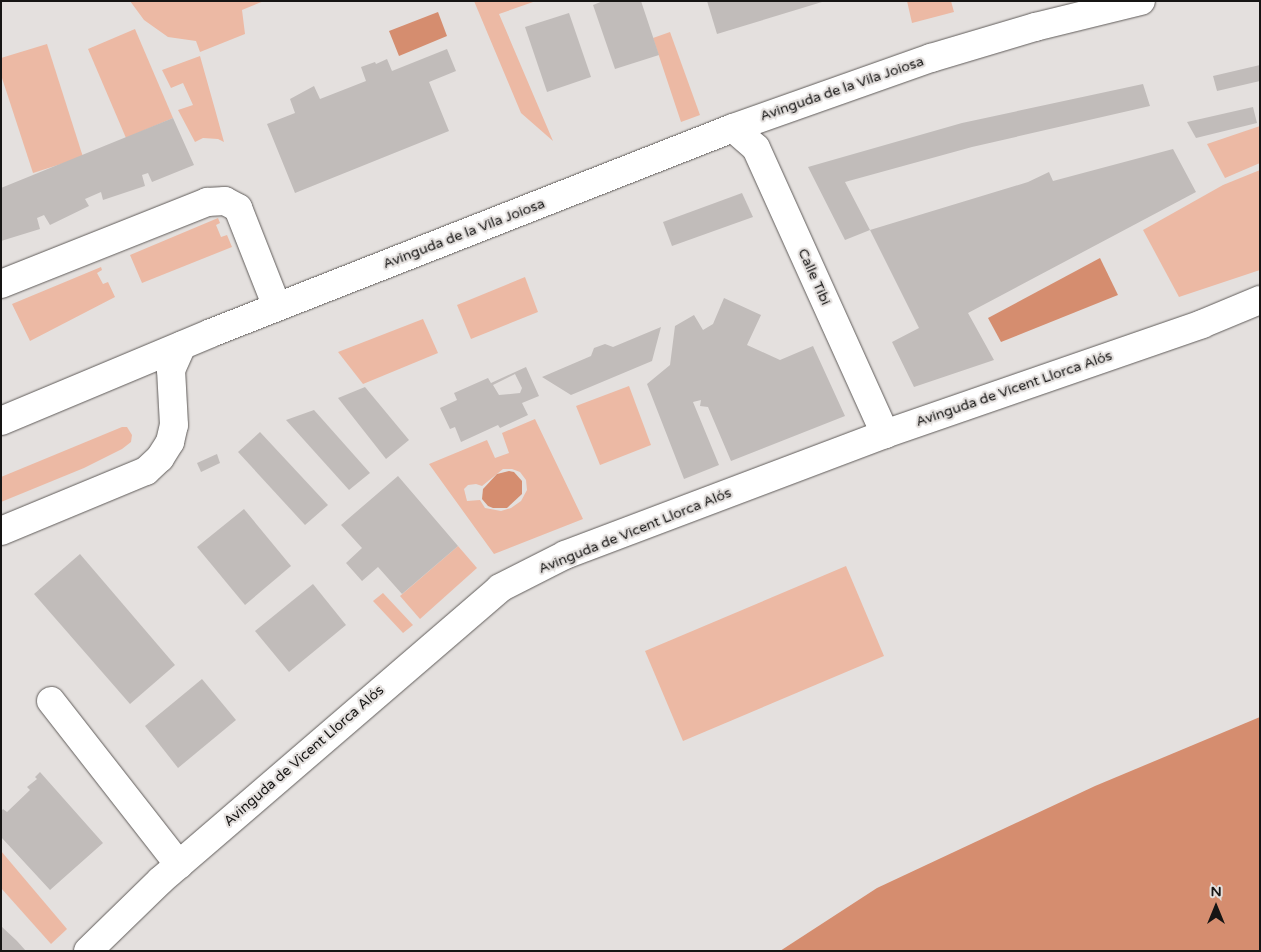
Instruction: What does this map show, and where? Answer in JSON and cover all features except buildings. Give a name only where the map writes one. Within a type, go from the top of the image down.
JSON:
[{"type":"street","name":"Avinguda de la Vila Joiosa","points":[[1,421],[182,345],[732,128],[931,58],[1035,27],[1141,1]]},
{"type":"street","name":"Calle Tibi","points":[[732,128],[756,148],[885,434]]},
{"type":"street","points":[[1,284],[207,202],[225,202],[238,208],[277,307]]},
{"type":"street","name":"Avinguda de Vicent Llorca Alós","points":[[88,951],[179,865],[500,588],[565,555],[885,434],[1202,324],[1260,300]]},
{"type":"street","points":[[1,531],[146,471],[160,458],[170,442],[174,425],[172,370],[182,345]]},
{"type":"street","points":[[51,701],[179,865]]},
{"type":"shaded area","points":[[130,1],[264,1],[242,10],[245,34],[200,52],[196,41],[168,37],[144,20]]},
{"type":"shaded area","points":[[474,1],[536,1],[499,14],[553,141],[521,113]]},
{"type":"shaded area","points":[[907,1],[951,1],[954,12],[912,23]]},
{"type":"shaded area","points":[[438,12],[447,36],[399,56],[389,31]]},
{"type":"shaded area","points":[[135,29],[173,118],[126,138],[88,49]]},
{"type":"shaded area","points":[[670,32],[700,115],[681,122],[653,38]]},
{"type":"shaded area","points":[[47,44],[83,157],[33,173],[1,75],[1,58]]},
{"type":"shaded area","points":[[200,56],[224,142],[218,139],[203,138],[195,142],[178,110],[193,105],[183,83],[171,88],[162,70]]},
{"type":"shaded area","points":[[1260,126],[1260,163],[1225,178],[1207,144]]},
{"type":"shaded area","points":[[1260,170],[1260,270],[1179,297],[1143,230],[1223,185]]},
{"type":"shaded area","points":[[218,218],[220,223],[216,225],[221,237],[227,235],[232,247],[142,283],[130,255]]},
{"type":"shaded area","points":[[1100,258],[1118,295],[1001,342],[988,318]]},
{"type":"shaded area","points":[[101,267],[102,270],[97,273],[103,284],[108,282],[115,297],[30,341],[12,304]]},
{"type":"shaded area","points":[[525,277],[538,312],[471,339],[457,305]]},
{"type":"shaded area","points":[[423,319],[438,353],[363,384],[338,352]]},
{"type":"shaded area","points":[[629,386],[651,445],[600,465],[576,406]]},
{"type":"shaded area","points":[[535,419],[583,519],[494,554],[429,464],[487,440],[495,458],[509,453],[502,433]],"holes":[[[503,469],[512,469],[520,472],[526,480],[527,490],[521,501],[511,508],[501,511],[485,508],[480,500],[467,501],[464,489],[468,485],[476,484],[482,486]]]},
{"type":"shaded area","points":[[122,427],[127,427],[132,435],[131,442],[122,449],[84,468],[1,502],[1,477]]},
{"type":"shaded area","points":[[509,471],[514,472],[522,481],[522,494],[507,508],[488,506],[482,499],[483,489],[497,474]]},
{"type":"shaded area","points":[[458,546],[477,568],[420,619],[400,596]]},
{"type":"shaded area","points":[[846,566],[884,656],[683,741],[645,651]]},
{"type":"shaded area","points":[[383,593],[413,625],[403,633],[373,601]]},
{"type":"shaded area","points":[[1260,717],[1260,951],[780,951],[877,888],[1095,786]]},
{"type":"shaded area","points":[[1,851],[67,929],[51,944],[1,888]]}]
